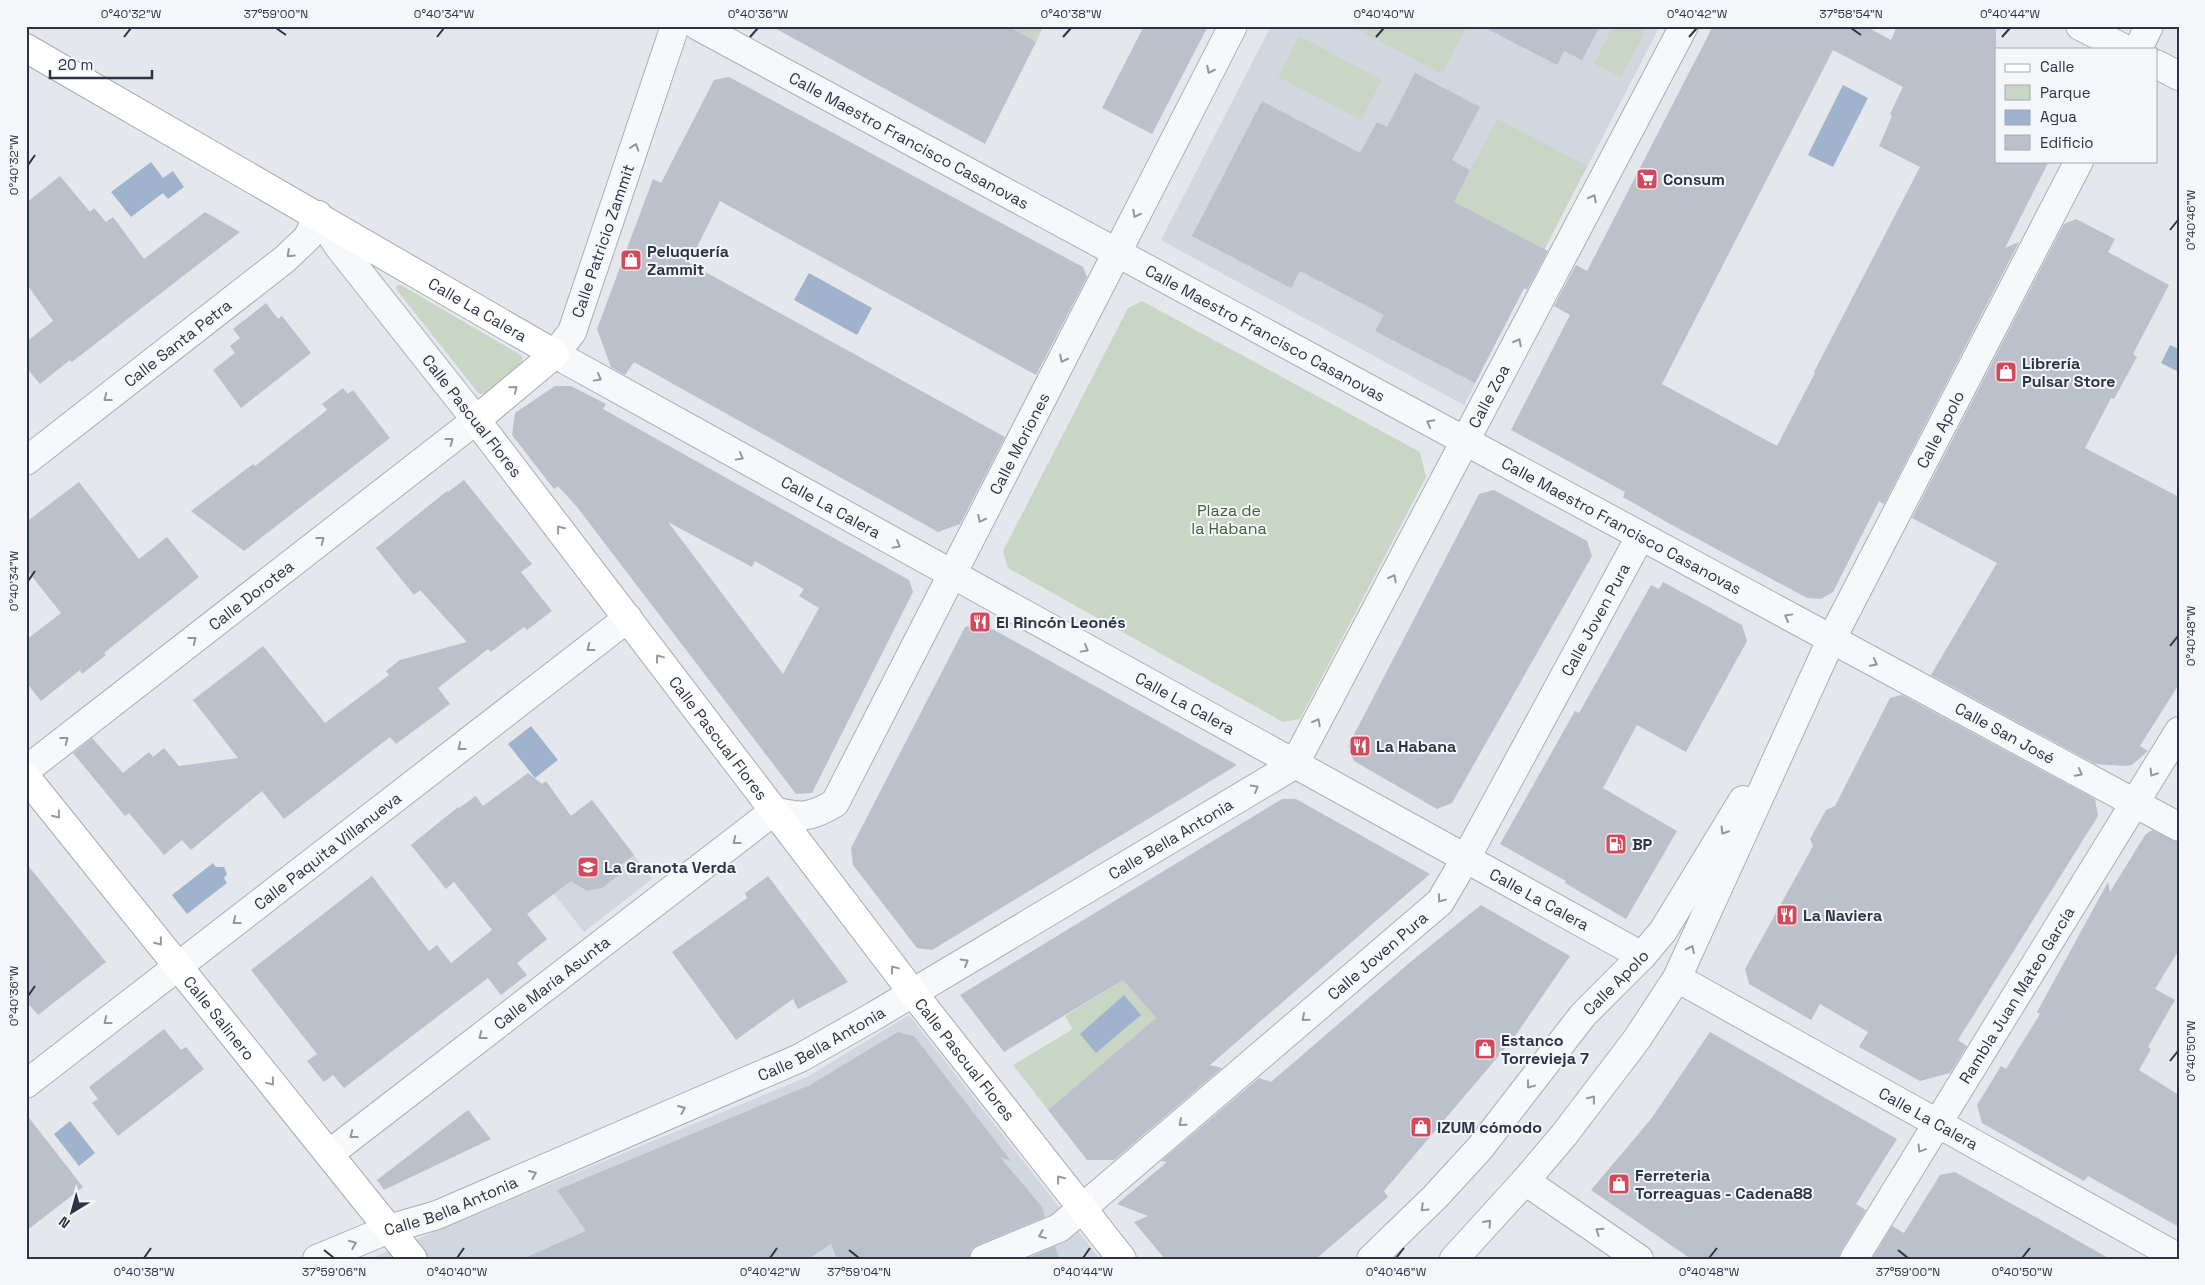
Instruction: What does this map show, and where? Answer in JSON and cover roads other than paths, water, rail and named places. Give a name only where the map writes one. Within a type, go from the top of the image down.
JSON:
[{"type":"main road","name":"Calle La Calera","points":[[26,48],[318,215],[555,354]]},
{"type":"main road","name":"Calle Patricio Zammit","points":[[476,420],[555,354]]},
{"type":"main road","name":"Calle Pascual Flores","points":[[476,420],[913,993],[1122,1259]]},
{"type":"main road","name":"Calle Salinero","points":[[26,777],[413,1259]]},
{"type":"street","name":"Calle Patricio Zammit","points":[[555,354],[572,332],[676,26]]},
{"type":"street","name":"Calle Maestro Francisco Casanovas","points":[[698,26],[1831,640]]},
{"type":"street","name":"Calle Moriones","points":[[774,811],[796,816],[817,814],[835,803],[1233,26]]},
{"type":"street","name":"Calle Zoa","points":[[1294,765],[1684,26]]},
{"type":"street","points":[[2080,26],[2123,48]]},
{"type":"street","points":[[2138,48],[2149,26]]},
{"type":"street","points":[[2158,65],[2179,76]]},
{"type":"street","name":"Calle Apolo","points":[[1454,1259],[1525,1181],[1602,1087],[1677,978],[1831,640],[2078,162]]},
{"type":"street","name":"Calle Pascual Flores","points":[[318,215],[338,247],[476,420]]},
{"type":"street","name":"Calle Santa Petra","points":[[26,460],[285,259],[308,237],[318,215]]},
{"type":"street","name":"Calle La Calera","points":[[555,354],[1294,765],[1642,956]]},
{"type":"street","name":"Calle Dorotea","points":[[26,770],[476,420]]},
{"type":"street","name":"Calle Joven Pura","points":[[984,1259],[1059,1228],[1440,902],[1466,858],[1640,536]]},
{"type":"street","name":"Calle Paquita Villanueva","points":[[26,1084],[628,618]]},
{"type":"street","name":"Calle San José","points":[[1831,640],[2179,827]]},
{"type":"street","name":"Calle Apolo","points":[[1371,1259],[1435,1197],[1474,1155],[1515,1106],[1583,1015],[1642,956],[1663,931],[1804,700]]},
{"type":"street","name":"Rambla Juan Mateo García","points":[[1854,1259],[2179,731]]},
{"type":"street","name":"Calle Bella Antonia","points":[[317,1259],[389,1229],[437,1215],[774,1070],[817,1049],[1294,765]]},
{"type":"street","name":"Calle María Asunta","points":[[329,1154],[774,811]]},
{"type":"street","name":"Calle La Calera","points":[[1677,978],[2179,1258]]},
{"type":"street","points":[[1525,1181],[1639,1259]]},
{"type":"water","points":[[1843,85],[1868,98],[1833,167],[1808,155]]},
{"type":"water","points":[[151,162],[163,178],[173,171],[184,187],[168,199],[163,193],[131,217],[111,192]]},
{"type":"water","points":[[809,273],[872,308],[857,335],[794,300]]},
{"type":"water","points":[[2170,345],[2179,349],[2179,372],[2161,363]]},
{"type":"water","points":[[531,726],[558,760],[535,778],[508,744]]},
{"type":"water","points":[[213,863],[216,867],[224,867],[227,874],[224,878],[227,883],[187,914],[172,895]]},
{"type":"water","points":[[1124,995],[1141,1015],[1096,1053],[1080,1034]]},
{"type":"water","points":[[70,1121],[95,1153],[79,1166],[54,1134]]},
{"type":"place","name":"Consum","points":[[1647,179]]},
{"type":"place","name":"Peluquería Zammit","points":[[631,260]]},
{"type":"place","name":"Librería Pulsar Store","points":[[2006,372]]},
{"type":"place","name":"El Rincón Leonés","points":[[980,622]]},
{"type":"place","name":"La Habana","points":[[1360,746]]},
{"type":"place","name":"BP","points":[[1616,844]]},
{"type":"place","name":"La Granota Verda","points":[[588,867]]},
{"type":"place","name":"La Naviera","points":[[1787,915]]},
{"type":"place","name":"Estanco Torrevieja 7","points":[[1485,1049]]},
{"type":"place","name":"IZUM cómodo","points":[[1421,1127]]},
{"type":"place","name":"Ferreteria Torreaguas - Cadena88","points":[[1619,1184]]},
{"type":"park label","name":"Plaza de la Habana","points":[[1229,519]]}]
